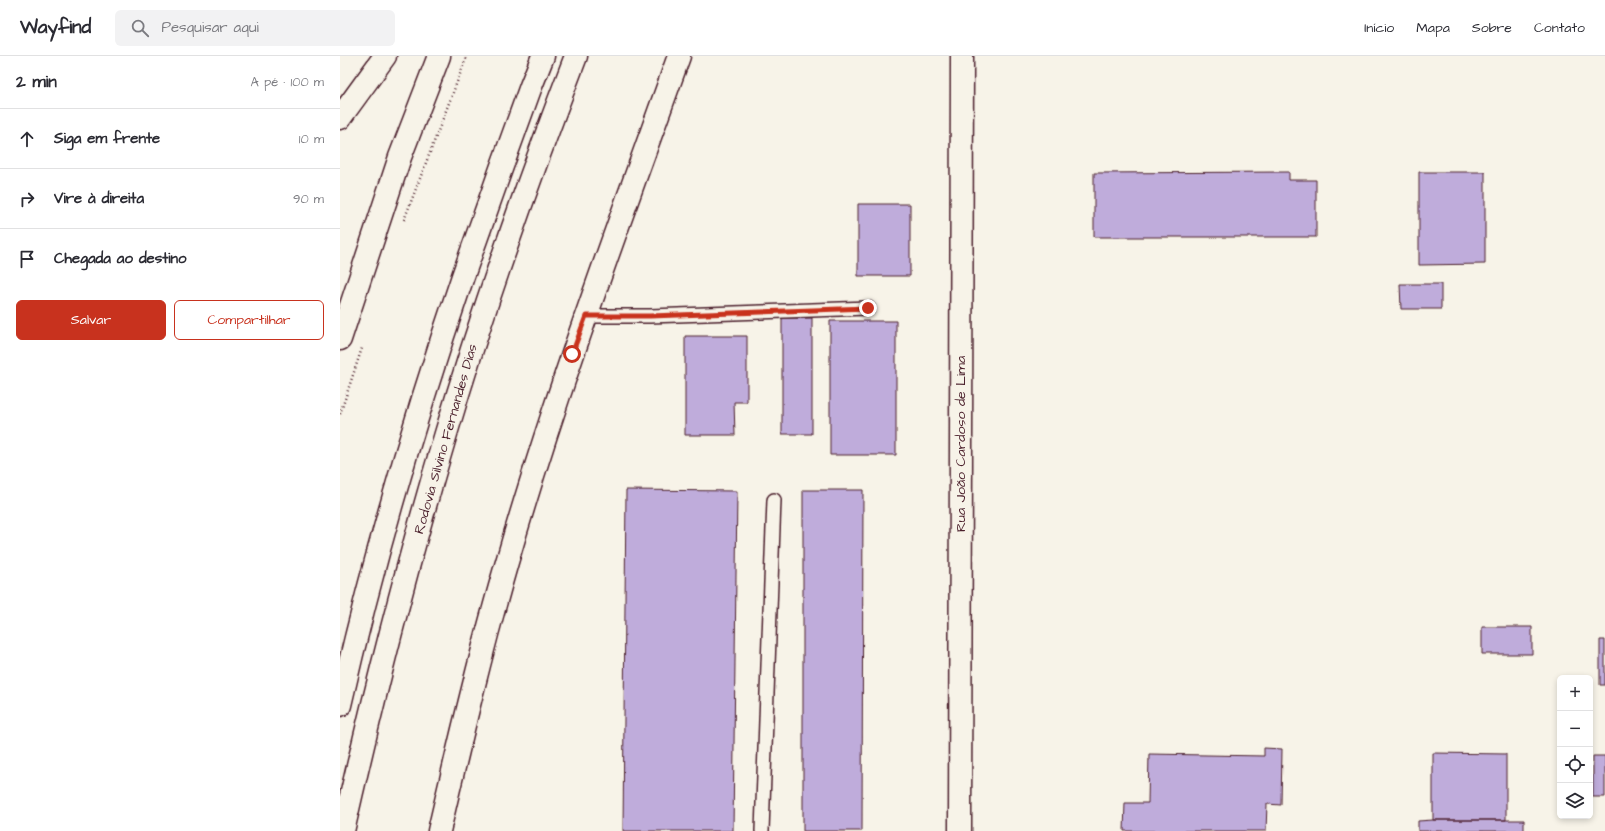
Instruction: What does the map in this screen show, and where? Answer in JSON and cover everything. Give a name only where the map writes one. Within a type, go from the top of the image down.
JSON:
[{"type":"main road","points":[[340,118],[385,56]]},
{"type":"main road","points":[[340,339],[400,157],[439,56]]},
{"type":"main road","points":[[340,705],[384,532],[430,378],[463,277],[543,56]]},
{"type":"main road","name":"Rodovia Silvino Fernandes Dias","points":[[344,831],[387,644],[444,438],[491,290],[526,190],[576,56]]},
{"type":"main road","points":[[440,831],[460,737],[507,562],[572,354],[679,56]]},
{"type":"main road","name":"Rua João Cardoso de Lima","points":[[960,831],[962,56]]},
{"type":"lane","points":[[586,316],[650,316],[868,308]]},
{"type":"lane","points":[[762,831],[774,500]]},
{"type":"path","points":[[403,223],[467,56]]},
{"type":"path","points":[[340,414],[364,340]]},
{"type":"building","points":[[1289,172],[1289,180],[1316,180],[1316,237],[1094,237],[1094,173]]},
{"type":"building","points":[[1419,172],[1485,172],[1485,264],[1419,265]]},
{"type":"building","points":[[858,204],[910,204],[910,276],[858,276]]},
{"type":"building","points":[[1400,284],[1441,284],[1441,309],[1401,309]]},
{"type":"building","points":[[782,318],[812,318],[812,434],[782,434]]},
{"type":"building","points":[[830,321],[896,321],[896,455],[830,455]]},
{"type":"building","points":[[685,336],[747,336],[747,402],[734,402],[735,435],[685,435]]},
{"type":"building","points":[[626,490],[737,491],[733,831],[623,831]]},
{"type":"building","points":[[803,490],[863,490],[862,831],[803,831]]},
{"type":"building","points":[[1482,627],[1532,627],[1532,654],[1482,654]]},
{"type":"building","points":[[1600,640],[1605,640],[1605,685],[1600,685]]},
{"type":"building","points":[[1264,748],[1282,749],[1281,805],[1267,804],[1266,831],[1124,831],[1125,803],[1148,803],[1149,754],[1264,756]]},
{"type":"building","points":[[1433,753],[1506,754],[1506,820],[1433,820]]},
{"type":"building","points":[[1593,756],[1605,756],[1605,797],[1593,797]]},
{"type":"building","points":[[1524,820],[1524,831],[1418,831],[1418,821]]},
{"type":"route","points":[[572,354],[586,316],[650,316],[868,308]]}]
